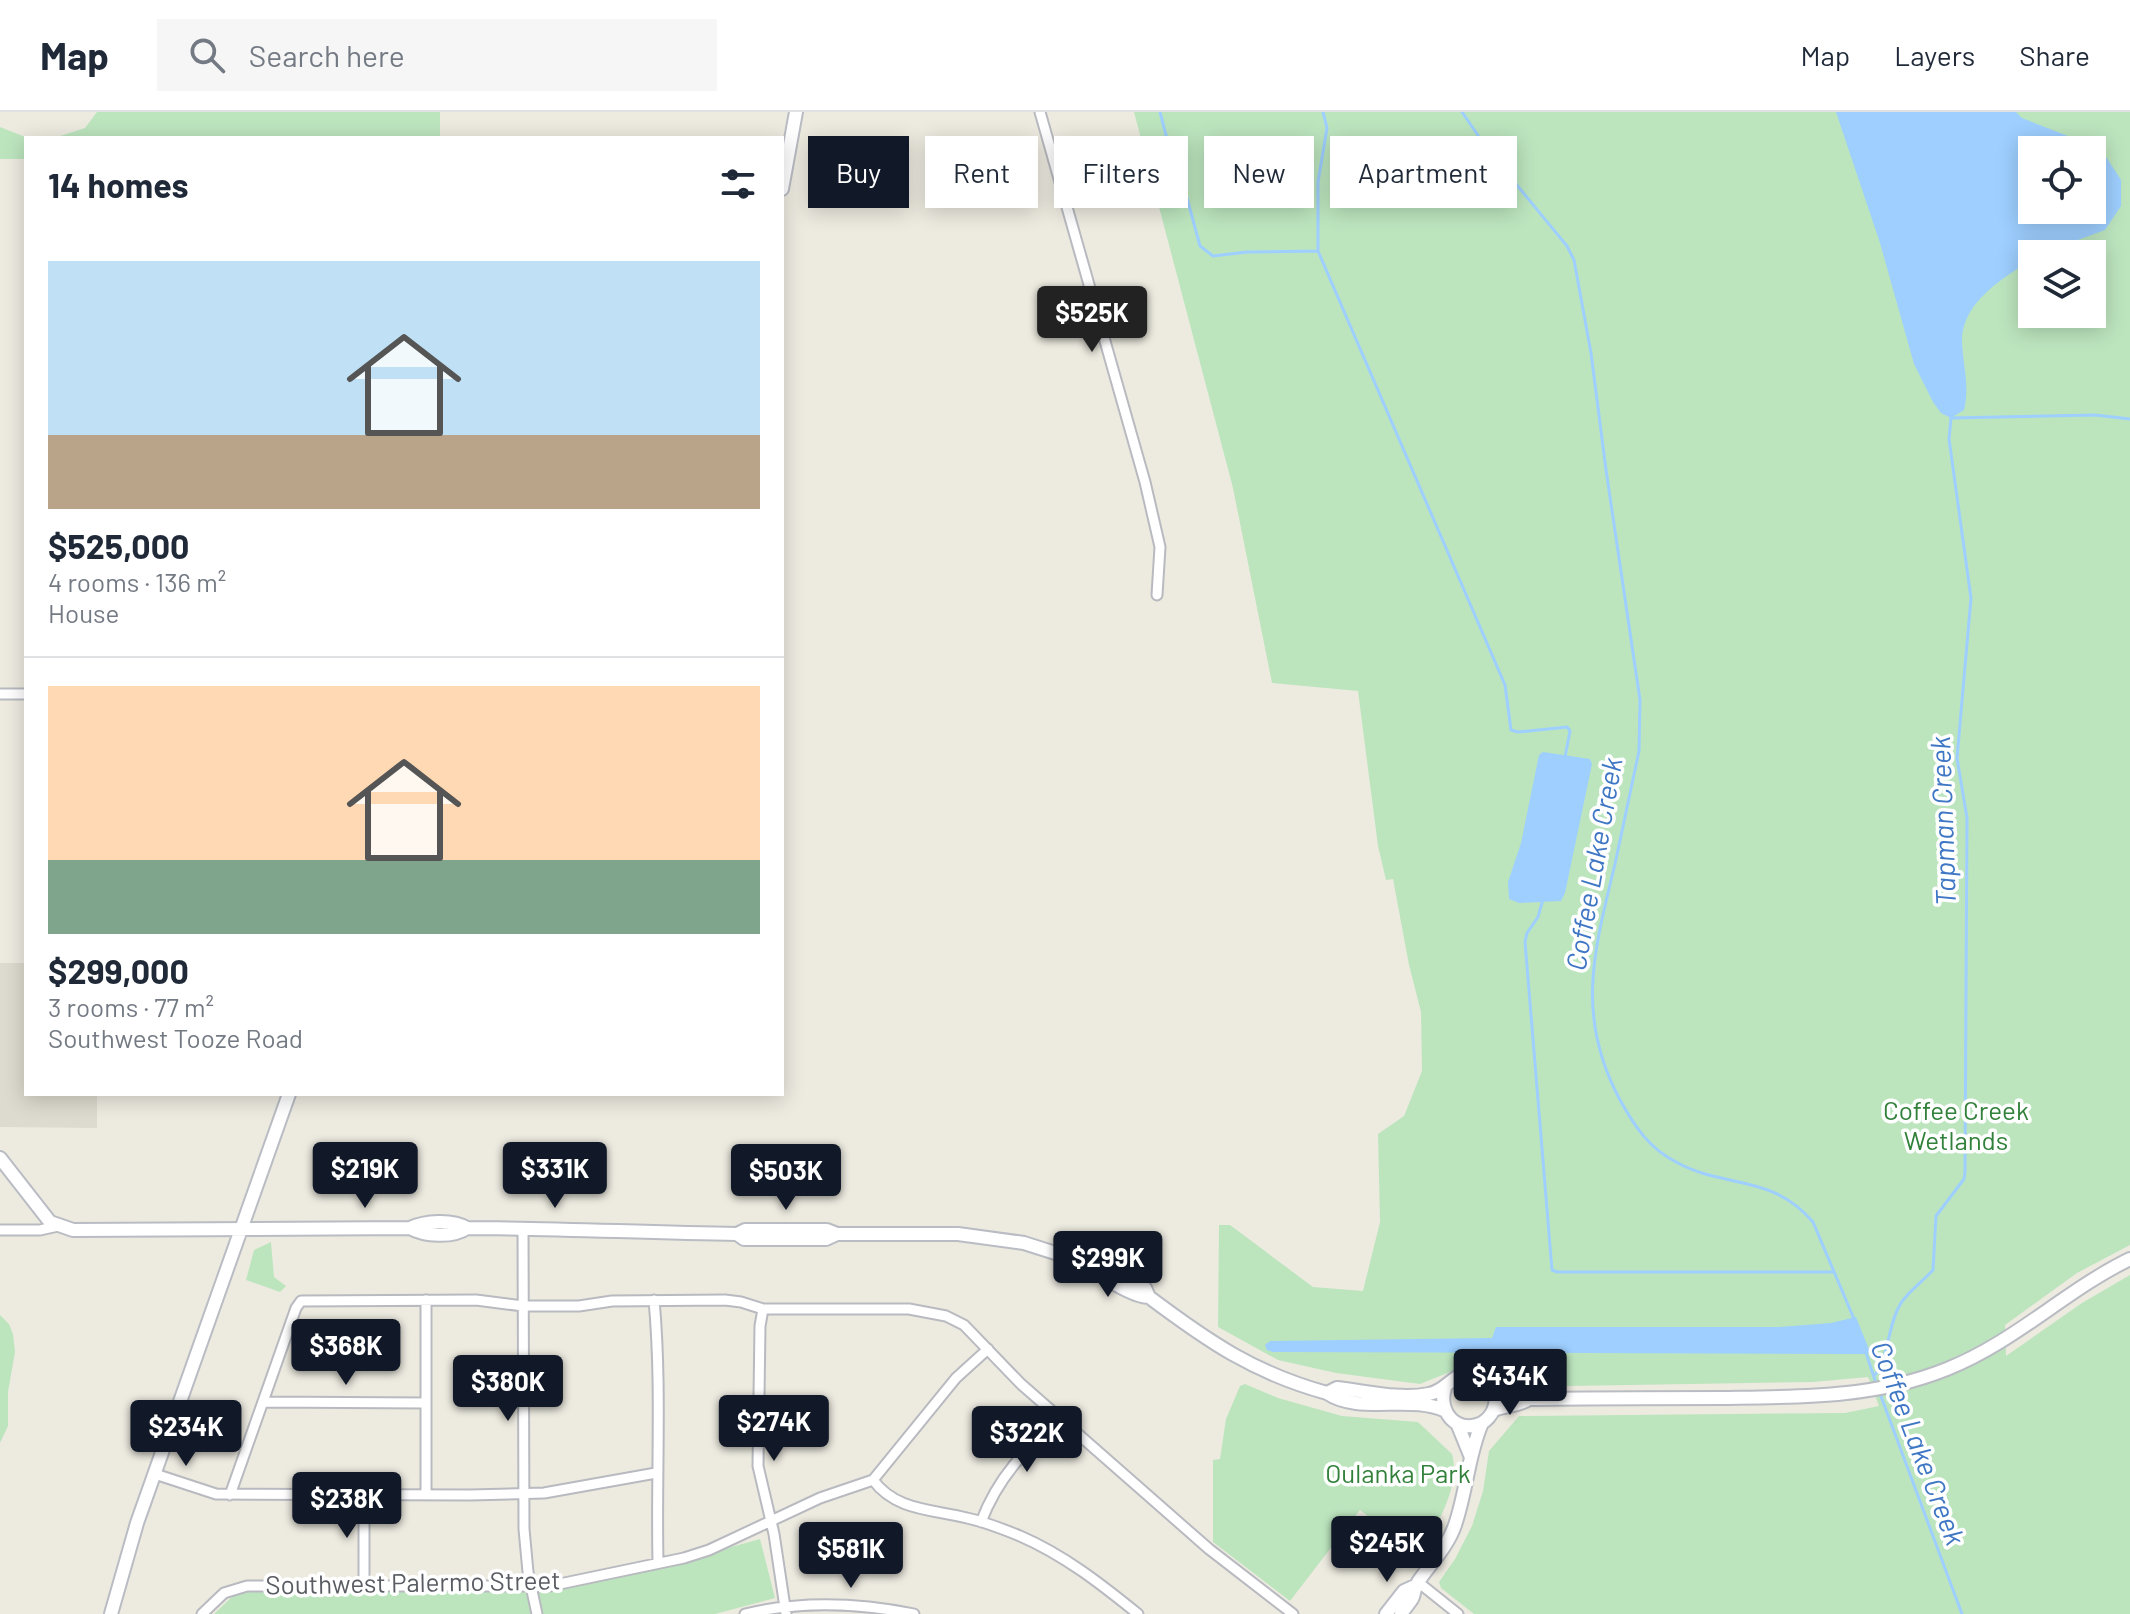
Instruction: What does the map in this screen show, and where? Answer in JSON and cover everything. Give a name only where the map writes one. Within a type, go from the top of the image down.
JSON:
[{"type":"main road","points":[[784,178],[796,112]]},
{"type":"main road","points":[[111,1614],[155,1474],[288,1096]]},
{"type":"main road","points":[[0,1158],[43,1214],[58,1226],[89,1231],[410,1228],[420,1224],[459,1224],[467,1228],[737,1234],[745,1230],[827,1230],[837,1234],[983,1236],[1037,1246],[1087,1263],[1097,1262],[1117,1272],[1145,1288],[1149,1297],[1202,1337],[1269,1373],[1335,1398],[1427,1404],[1446,1411],[1457,1423],[1470,1455]]},
{"type":"main road","points":[[1401,1614],[1413,1598],[1417,1584],[1455,1528],[1470,1455],[1482,1423],[1494,1410],[1529,1399],[1797,1397],[1851,1394],[1886,1388],[1936,1373],[1980,1354],[2018,1332],[2092,1279],[2130,1259]]},
{"type":"main road","points":[[1327,1393],[1337,1388],[1427,1395],[1445,1388],[1456,1376],[1472,1373],[1486,1378],[1493,1387],[1496,1396],[1494,1410]]},
{"type":"main road","points":[[1493,1387],[1529,1399]]},
{"type":"main road","points":[[1445,1388],[1443,1399],[1446,1411]]},
{"type":"main road","points":[[1457,1423],[1468,1426],[1482,1423]]},
{"type":"main road","points":[[1386,1614],[1404,1591],[1417,1584]]},
{"type":"street","points":[[1040,112],[1145,482],[1160,547],[1157,595]]},
{"type":"street","points":[[0,694],[24,694]]},
{"type":"street","points":[[0,1230],[40,1230],[58,1226]]},
{"type":"street","points":[[523,1228],[524,1541],[537,1614]]},
{"type":"street","points":[[230,1495],[298,1303],[312,1300],[476,1300],[523,1306],[579,1306],[612,1301],[725,1300],[763,1309],[924,1310],[964,1325],[1021,1384],[1209,1549],[1293,1614]]},
{"type":"street","points":[[426,1300],[426,1495]]},
{"type":"street","points":[[654,1300],[659,1340],[656,1473],[658,1562]]},
{"type":"street","points":[[763,1309],[760,1326],[758,1466],[786,1610]]},
{"type":"street","points":[[988,1349],[956,1378],[873,1480],[889,1498],[902,1504],[981,1522],[1052,1552],[1100,1582],[1138,1614]]},
{"type":"street","points":[[264,1402],[426,1403]]},
{"type":"street","points":[[981,1522],[1000,1482],[1032,1444],[1060,1418]]},
{"type":"street","points":[[155,1474],[206,1493],[230,1495],[524,1495],[656,1473]]},
{"type":"street","name":"Southwest Palermo Street","points":[[202,1614],[224,1593],[247,1586],[530,1587],[561,1584],[709,1550],[820,1498],[873,1480]]},
{"type":"street","points":[[364,1494],[364,1586]]},
{"type":"street","points":[[1417,1584],[1458,1614]]},
{"type":"street","points":[[745,1614],[857,1607],[914,1614]]},
{"type":"shaded area","points":[[0,963],[24,963],[24,1096],[97,1096],[97,1128],[0,1127]]},
{"type":"green space","points":[[97,112],[440,112],[440,136],[60,136],[85,128]]},
{"type":"green space","name":"Coffee Creek Wetlands","points":[[1134,112],[2130,112],[2130,1245],[2077,1273],[2005,1325],[2006,1356],[2082,1303],[2130,1275],[2130,1614],[1474,1614],[1441,1588],[1439,1582],[1472,1526],[1483,1491],[1489,1451],[1519,1416],[1845,1413],[1879,1406],[1868,1377],[1813,1382],[1516,1387],[1502,1384],[1479,1367],[1465,1366],[1420,1384],[1336,1373],[1278,1360],[1218,1327],[1219,1225],[1230,1225],[1313,1287],[1363,1291],[1380,1222],[1378,1134],[1404,1116],[1422,1071],[1421,1012],[1393,879],[1386,880],[1378,846],[1358,691],[1272,683],[1233,488],[1159,208],[1188,208],[1188,136],[1140,136]]},
{"type":"green space","points":[[0,127],[24,136],[24,159],[0,159]]},
{"type":"green space","points":[[271,1242],[274,1277],[286,1286],[280,1292],[246,1280],[254,1250]]},
{"type":"green space","points":[[0,1315],[9,1324],[15,1352],[8,1392],[8,1426],[0,1443]]},
{"type":"green space","name":"Oulanka Park","points":[[1245,1384],[1278,1398],[1342,1416],[1418,1422],[1452,1454],[1454,1466],[1450,1493],[1439,1520],[1418,1554],[1360,1510],[1290,1601],[1213,1542],[1213,1460],[1220,1459],[1226,1419],[1240,1386]]},
{"type":"green space","points":[[760,1539],[775,1598],[715,1614],[543,1614],[536,1591],[684,1560]]},
{"type":"green space","points":[[521,1590],[527,1594],[533,1614],[214,1614],[235,1594],[248,1592]]},
{"type":"water","points":[[1836,112],[2016,112],[2022,118],[2068,136],[2018,136],[2018,224],[2106,224],[2106,157],[2121,180],[2121,206],[2105,230],[2078,240],[2018,240],[2018,269],[1986,293],[1969,315],[1962,342],[1966,376],[1964,410],[1951,418],[1941,413],[1914,364],[1880,243]]},
{"type":"water","points":[[1543,752],[1590,759],[1592,764],[1561,901],[1519,903],[1509,899],[1508,882],[1521,843],[1539,755]]},
{"type":"water","points":[[1856,1317],[1870,1352],[1866,1354],[1273,1352],[1267,1350],[1265,1345],[1270,1341],[1492,1338],[1496,1327],[1779,1327],[1831,1323]]},
{"type":"waterway","points":[[1160,112],[1200,246],[1213,256],[1318,251]]},
{"type":"waterway","points":[[1323,112],[1327,128],[1318,182],[1318,251],[1505,685],[1511,730],[1567,727],[1570,731],[1565,757]]},
{"type":"waterway","name":"Coffee Lake Creek","points":[[1462,112],[1488,150],[1567,246],[1574,260],[1591,353],[1640,700],[1639,751],[1595,955],[1593,1011],[1597,1040],[1606,1069],[1631,1119],[1658,1150],[1694,1170],[1781,1196],[1813,1222],[1854,1319]]},
{"type":"waterway","name":"Tapman Creek","points":[[1874,1376],[1883,1359],[1901,1303],[1933,1270],[1936,1216],[1964,1179],[1965,1172],[1967,818],[1957,758],[1971,598],[1949,439],[1951,418],[2095,415],[2130,419]]},
{"type":"waterway","points":[[1543,899],[1525,942],[1552,1270],[1834,1272]]},
{"type":"waterway","name":"Coffee Lake Creek","points":[[1866,1353],[1876,1383]]},
{"type":"waterway","name":"Coffee Lake Creek","points":[[1879,1391],[1962,1614]]}]
